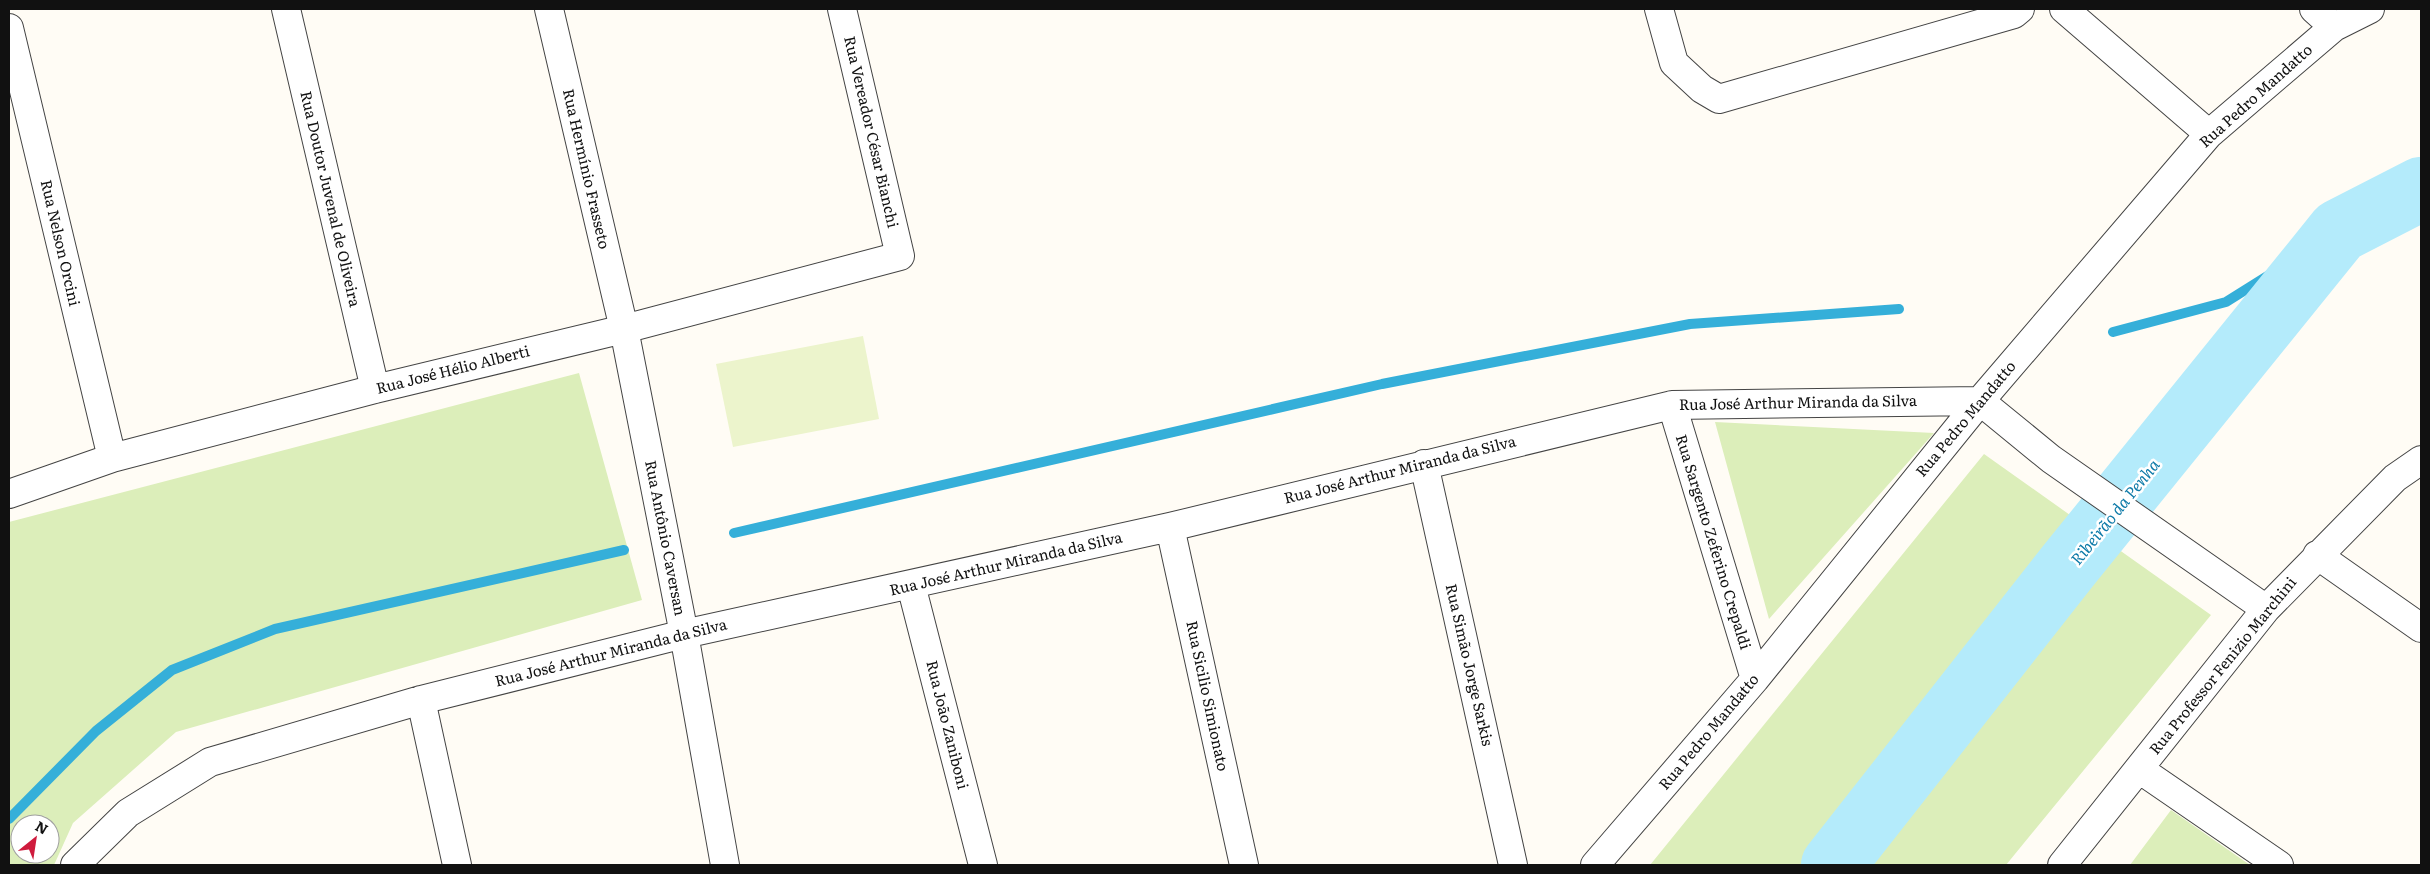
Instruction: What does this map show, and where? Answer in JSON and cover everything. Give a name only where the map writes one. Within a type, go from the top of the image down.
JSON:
[{"type":"street","name":"Rua Doutor Juvenal de Oliveira","points":[[286,9],[375,389]]},
{"type":"street","name":"Rua Hermínio Frasseto","points":[[549,9],[624,329]]},
{"type":"street","name":"Rua Vereador César Bianchi","points":[[842,9],[900,256]]},
{"type":"street","points":[[1659,9],[1674,63],[1702,89],[1719,99],[2014,14],[2020,9]]},
{"type":"street","points":[[2064,9],[2209,134]]},
{"type":"street","name":"Rua Pedro Mandatto","points":[[1593,864],[1755,678],[1980,401],[2209,134],[2324,18],[2370,9]]},
{"type":"street","name":"Rua Nelson Orcini","points":[[9,28],[112,458]]},
{"type":"street","name":"Rua José Hélio Alberti","points":[[9,494],[112,458],[375,389],[624,329],[900,256]]},
{"type":"street","name":"Rua Antônio Caversan","points":[[624,329],[684,634],[725,865]]},
{"type":"street","points":[[1980,401],[2051,459],[2266,609]]},
{"type":"street","name":"Rua José Arthur Miranda da Silva","points":[[75,865],[128,813],[210,762],[420,700],[684,634],[1170,527],[1672,405],[1980,401]]},
{"type":"street","name":"Rua Sargento Zeferino Crepaldi","points":[[1672,405],[1755,678]]},
{"type":"street","name":"Rua Professor Fenizio Marchini","points":[[2062,865],[2266,609],[2316,555],[2395,478],[2421,460]]},
{"type":"street","name":"Rua Simão Jorge Sarkis","points":[[1424,464],[1513,865]]},
{"type":"street","name":"Rua Sicilio Simionato","points":[[1170,527],[1244,865]]},
{"type":"street","points":[[2316,555],[2421,628]]},
{"type":"street","name":"Rua João Zaniboni","points":[[911,585],[983,865]]},
{"type":"street","points":[[420,700],[457,865]]},
{"type":"street","points":[[2139,769],[2279,865]]},
{"type":"green space","points":[[863,336],[879,419],[733,447],[716,364]]},
{"type":"green space","points":[[579,373],[642,600],[176,732],[73,823],[60,852],[60,814],[10,814],[10,864],[54,864],[9,865],[9,522]]},
{"type":"green space","points":[[1715,422],[1934,433],[1769,619]]},
{"type":"green space","points":[[1984,454],[2211,615],[2006,865],[1650,865]]},
{"type":"green space","points":[[2171,810],[2250,865],[2130,865]]},
{"type":"waterway","name":"Ribeirão da Penha","points":[[1833,865],[2068,566],[2339,231],[2421,189]]},
{"type":"waterway","points":[[2113,332],[2226,302],[2339,231]]},
{"type":"waterway","points":[[734,533],[1382,384],[1690,324],[1899,309]]},
{"type":"waterway","points":[[9,819],[96,731],[172,670],[275,629],[624,550]]}]
